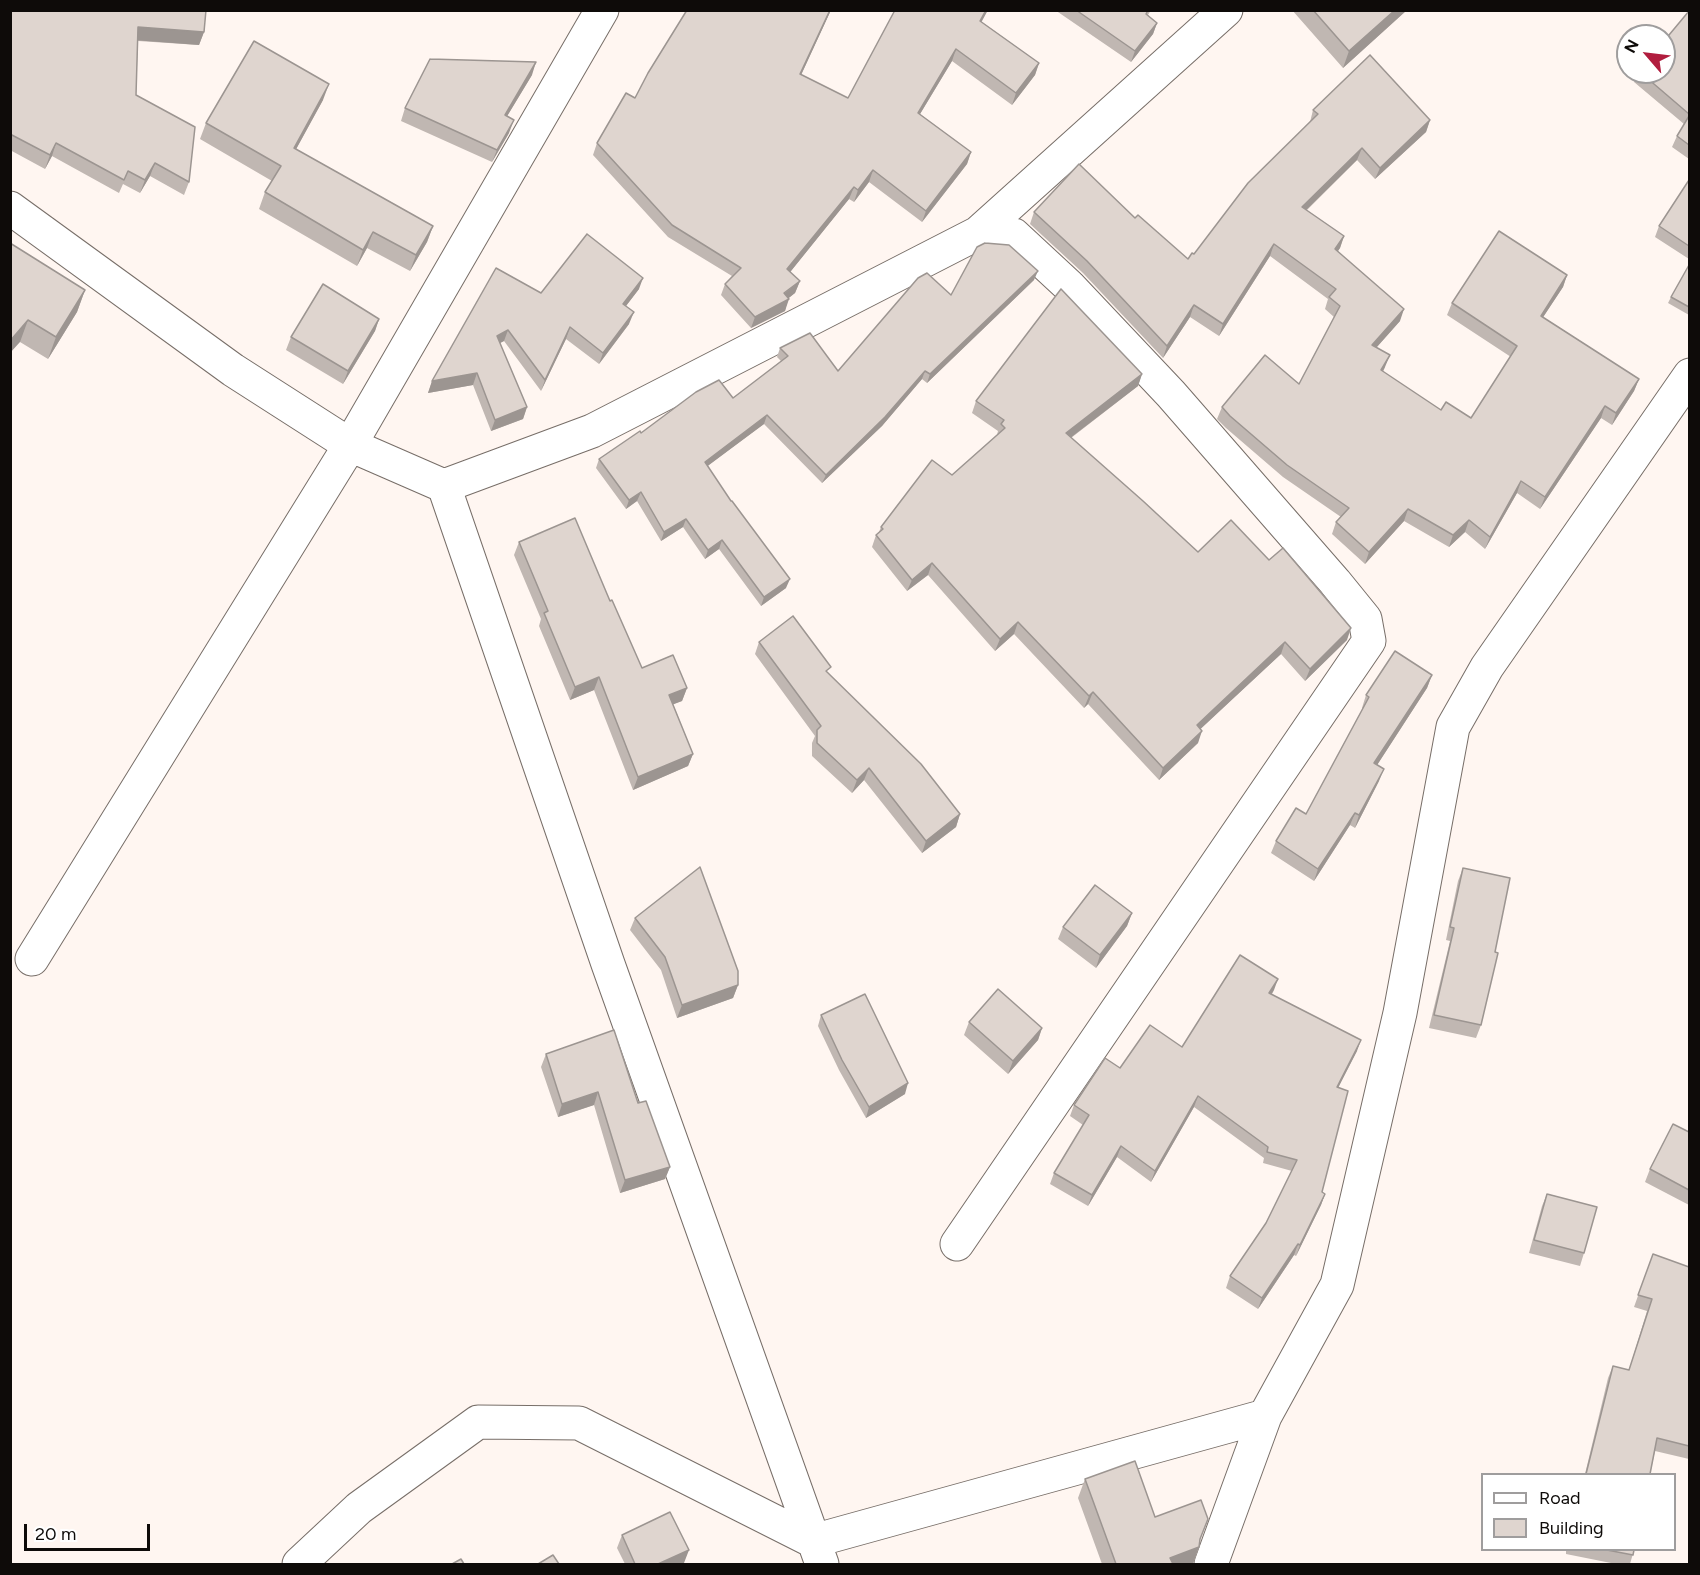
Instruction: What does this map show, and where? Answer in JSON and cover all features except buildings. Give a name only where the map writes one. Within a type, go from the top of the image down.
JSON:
[{"type":"street","points":[[32,959],[350,445],[602,10]]},
{"type":"street","points":[[10,208],[233,370],[350,445],[444,486],[592,431],[978,233],[1226,10]]},
{"type":"street","points":[[957,1244],[1369,641],[1365,619],[1342,591],[1171,394],[1069,286],[1014,235],[978,233]]},
{"type":"street","points":[[1211,1564],[1265,1416],[1337,1285],[1400,1014],[1453,727],[1486,668],[1689,375]]},
{"type":"street","points":[[444,486],[608,964],[818,1553]]},
{"type":"street","points":[[299,1564],[359,1508],[478,1422],[579,1423],[818,1553],[1265,1416]]}]
